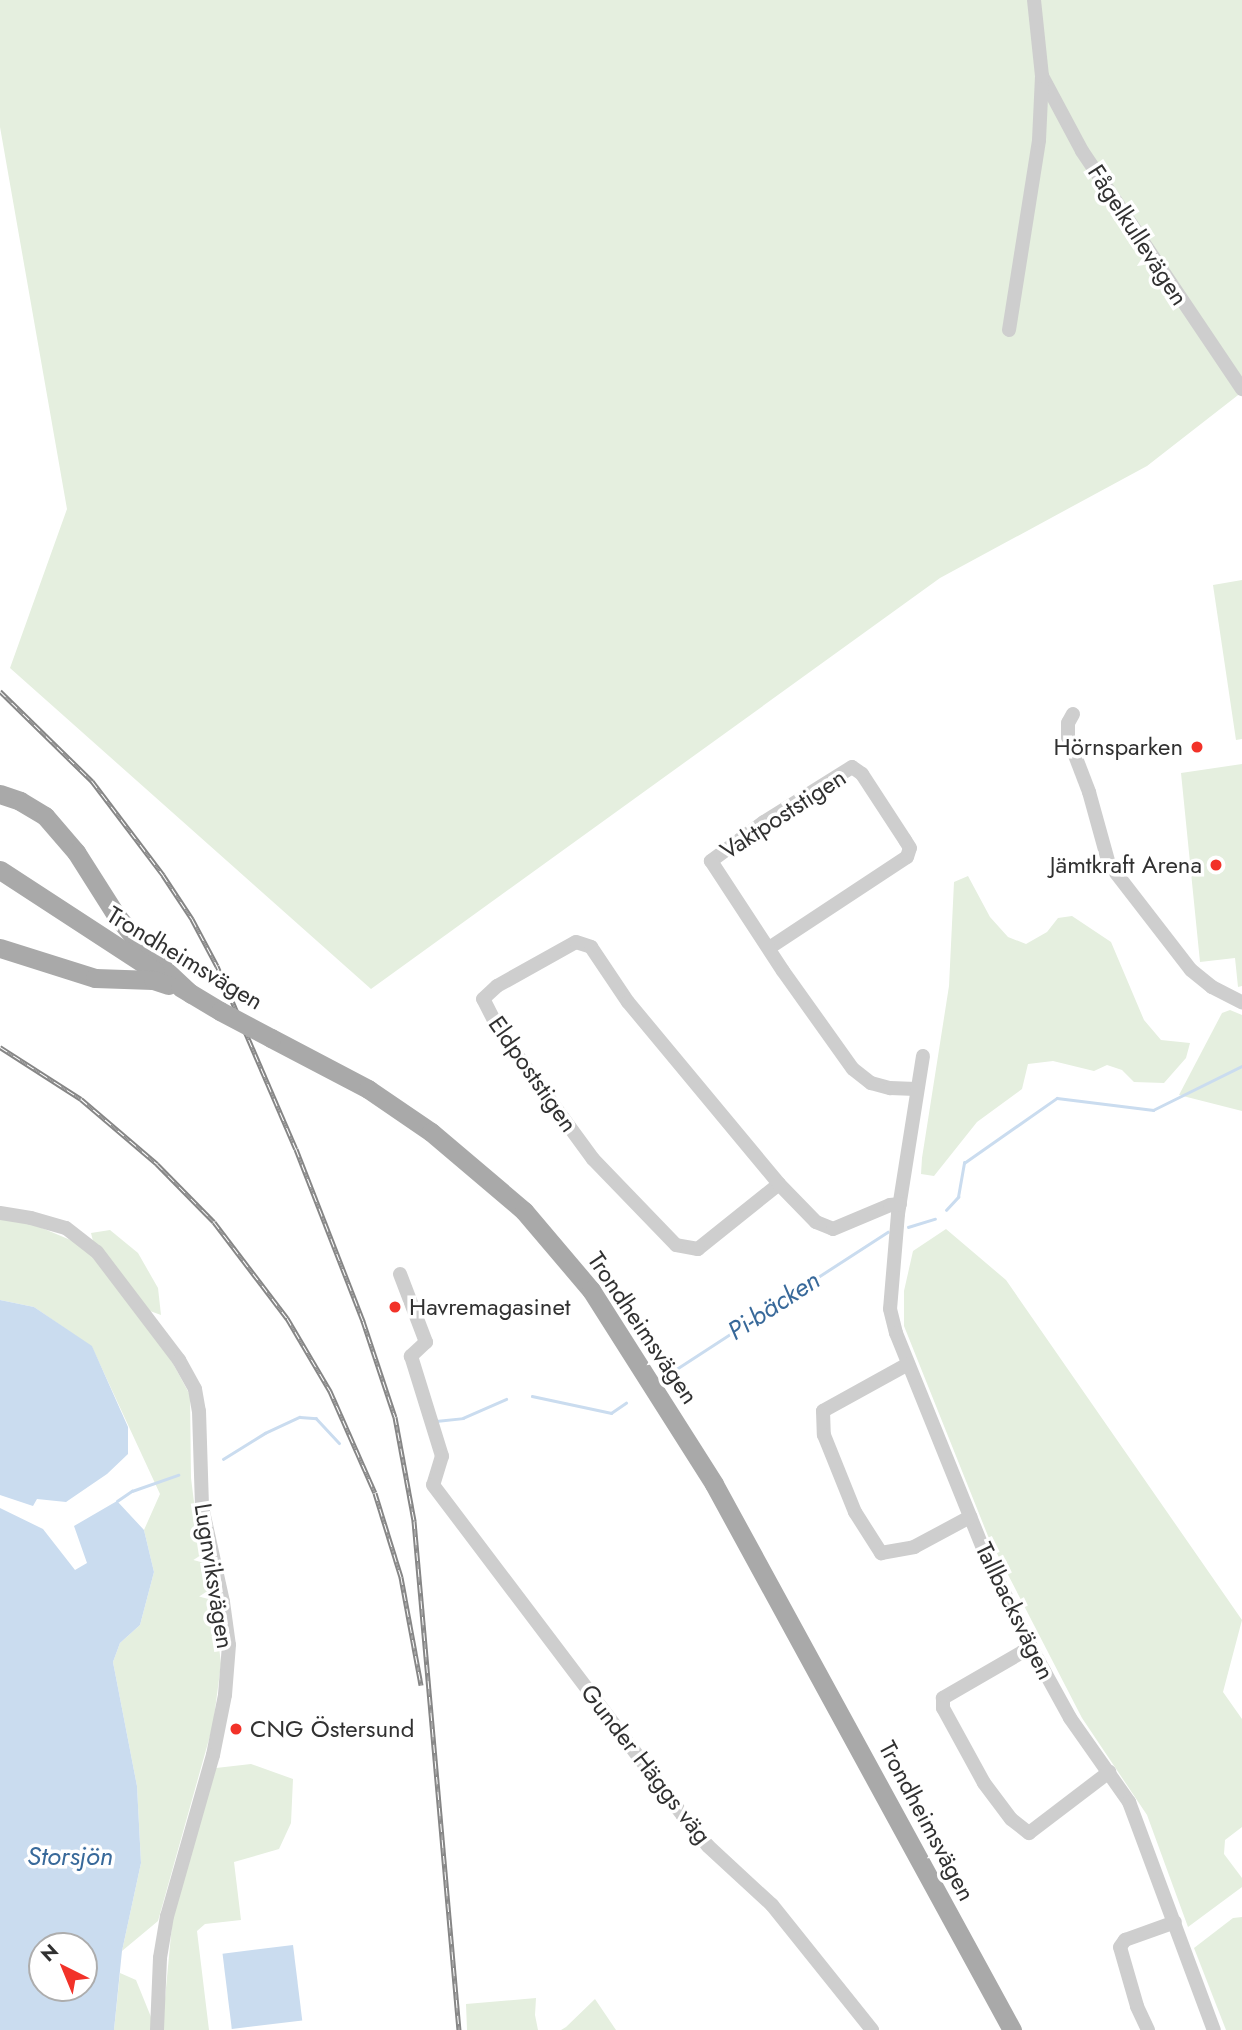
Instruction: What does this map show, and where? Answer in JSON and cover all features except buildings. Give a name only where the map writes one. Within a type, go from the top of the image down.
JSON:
[{"type":"main road","points":[[0,794],[20,801],[45,816],[76,852],[116,915],[147,953],[187,992]]},
{"type":"main road","name":"Trondheimsvägen","points":[[0,870],[187,992],[359,1083],[431,1132],[523,1211],[591,1290],[714,1483],[1012,2030]]},
{"type":"main road","points":[[0,948],[96,978],[153,980],[187,992]]},
{"type":"street","points":[[1009,330],[1039,140],[1042,76],[1034,0]]},
{"type":"street","name":"Fågelkullevägen","points":[[1042,76],[1082,151],[1242,389]]},
{"type":"street","points":[[1073,714],[1068,723],[1068,737],[1089,792],[1109,864],[1191,970],[1212,987],[1242,1002]]},
{"type":"street","name":"Vaktpoststigen","points":[[769,948],[908,857],[910,848],[862,774],[852,767],[764,822],[711,861],[769,948],[853,1069],[871,1083],[890,1088],[916,1089]]},
{"type":"street","name":"Eldpoststigen","points":[[779,1184],[698,1249],[676,1245],[593,1159],[500,1032],[483,999],[497,986],[576,942],[591,947],[628,1002],[779,1184],[816,1222],[833,1229],[895,1204]]},
{"type":"street","name":"Tallbacksvägen","points":[[922,1056],[912,1131],[895,1204],[890,1308],[908,1364],[970,1517],[1031,1647],[1070,1718],[1129,1802],[1214,2030]]},
{"type":"street","name":"Lugnviksvägen","points":[[0,1213],[66,1228],[96,1252],[180,1360],[195,1389],[200,1411],[202,1507],[223,1602],[229,1644],[225,1695],[213,1755],[166,1916],[160,1958],[156,2030]]},
{"type":"street","name":"Gunder Häggs väg","points":[[400,1274],[426,1342],[411,1356],[442,1456],[433,1485],[708,1846],[772,1905],[872,2030]]},
{"type":"street","points":[[908,1364],[823,1411],[824,1435],[855,1512],[881,1553],[914,1547],[970,1517]]},
{"type":"street","points":[[1031,1647],[943,1698],[943,1707],[984,1783],[1011,1819],[1029,1833],[1109,1772]]},
{"type":"street","points":[[1148,2030],[1137,2006],[1119,1947],[1125,1940],[1175,1922]]},
{"type":"green space","points":[[0,0],[1242,0],[1242,392],[1147,466],[940,578],[371,989],[10,668],[67,509],[0,127]]},
{"type":"green space","points":[[1242,580],[1242,739],[1236,740],[1213,585]]},
{"type":"green space","name":"Jämtkraft Arena","points":[[1242,764],[1242,986],[1238,987],[1235,958],[1200,962],[1181,773]]},
{"type":"green space","points":[[968,876],[990,917],[1008,937],[1026,944],[1047,932],[1058,918],[1072,916],[1111,942],[1144,1020],[1161,1040],[1190,1043],[1186,1058],[1164,1083],[1134,1082],[1122,1070],[1107,1065],[1094,1071],[1053,1061],[1028,1064],[1022,1089],[977,1122],[934,1176],[921,1174],[922,1158],[949,986],[954,882]]},
{"type":"green space","points":[[1230,1010],[1242,1015],[1242,1111],[1179,1095],[1222,1013]]},
{"type":"green space","points":[[0,1219],[30,1223],[80,1244],[112,1278],[170,1358],[190,1395],[191,1478],[196,1518],[213,1595],[221,1664],[213,1725],[158,1921],[122,1951],[141,1863],[137,1786],[113,1662],[120,1643],[140,1625],[154,1572],[144,1530],[160,1494],[92,1347],[34,1307],[0,1300]]},
{"type":"green space","points":[[946,1229],[1006,1280],[1242,1620],[1223,1692],[1242,1719],[1242,1827],[1225,1840],[1224,1854],[1242,1878],[1242,1887],[1188,1927],[1147,1815],[1082,1718],[988,1536],[904,1326],[904,1291],[913,1251]]},
{"type":"green space","points":[[110,1230],[138,1253],[158,1288],[161,1315],[150,1311],[93,1241],[91,1233]]},
{"type":"green space","points":[[251,1764],[293,1779],[291,1823],[279,1849],[234,1862],[241,1920],[205,1924],[197,1931],[209,2030],[162,2030],[173,1914],[216,1768]]},
{"type":"green space","points":[[1242,1917],[1242,2030],[1226,2030],[1194,1948],[1233,1918]]},
{"type":"green space","points":[[120,1973],[136,1980],[151,2017],[151,2030],[114,2030]]},
{"type":"green space","points":[[536,1998],[538,2030],[467,2030],[466,2004]]},
{"type":"green space","points":[[595,1999],[616,2030],[561,2030],[566,2027]]},
{"type":"water","points":[[0,1300],[34,1307],[92,1346],[128,1427],[128,1454],[107,1474],[66,1502],[37,1499],[33,1506],[0,1495]]},
{"type":"water","name":"Storsjön","points":[[117,1501],[144,1530],[154,1572],[140,1625],[120,1643],[113,1662],[137,1786],[141,1863],[122,1951],[114,2030],[0,2030],[0,1508],[43,1529],[75,1570],[87,1563],[74,1526]]},
{"type":"water","points":[[293,1945],[302,2020],[232,2029],[223,1954]]},
{"type":"waterway","name":"Pi-bäcken","points":[[946,1210],[958,1197],[964,1163],[1057,1098],[1153,1110],[1242,1066]]},
{"type":"waterway","name":"Pi-bäcken","points":[[908,1227],[935,1219]]},
{"type":"waterway","name":"Pi-bäcken","points":[[661,1379],[887,1232]]},
{"type":"waterway","name":"Pi-bäcken","points":[[532,1396],[611,1413],[626,1403]]},
{"type":"waterway","name":"Pi-bäcken","points":[[436,1421],[463,1418],[506,1399]]},
{"type":"waterway","name":"Pi-bäcken","points":[[223,1459],[265,1433],[300,1417],[316,1418],[339,1443]]},
{"type":"waterway","name":"Pi-bäcken","points":[[117,1501],[132,1491],[178,1475]]},
{"type":"railway","points":[[0,691],[92,781],[163,875],[192,919],[217,966],[296,1149],[363,1321],[395,1417],[414,1521],[459,2030]]},
{"type":"railway","points":[[0,1047],[81,1099],[157,1164],[214,1222],[287,1318],[330,1391],[375,1493],[401,1577],[421,1685]]},
{"type":"place","name":"Hörnsparken","points":[[1197,747]]},
{"type":"place","name":"Jämtkraft Arena","points":[[1216,865]]},
{"type":"place","name":"Havremagasinet","points":[[395,1307]]},
{"type":"place","name":"CNG Östersund","points":[[236,1729]]}]
